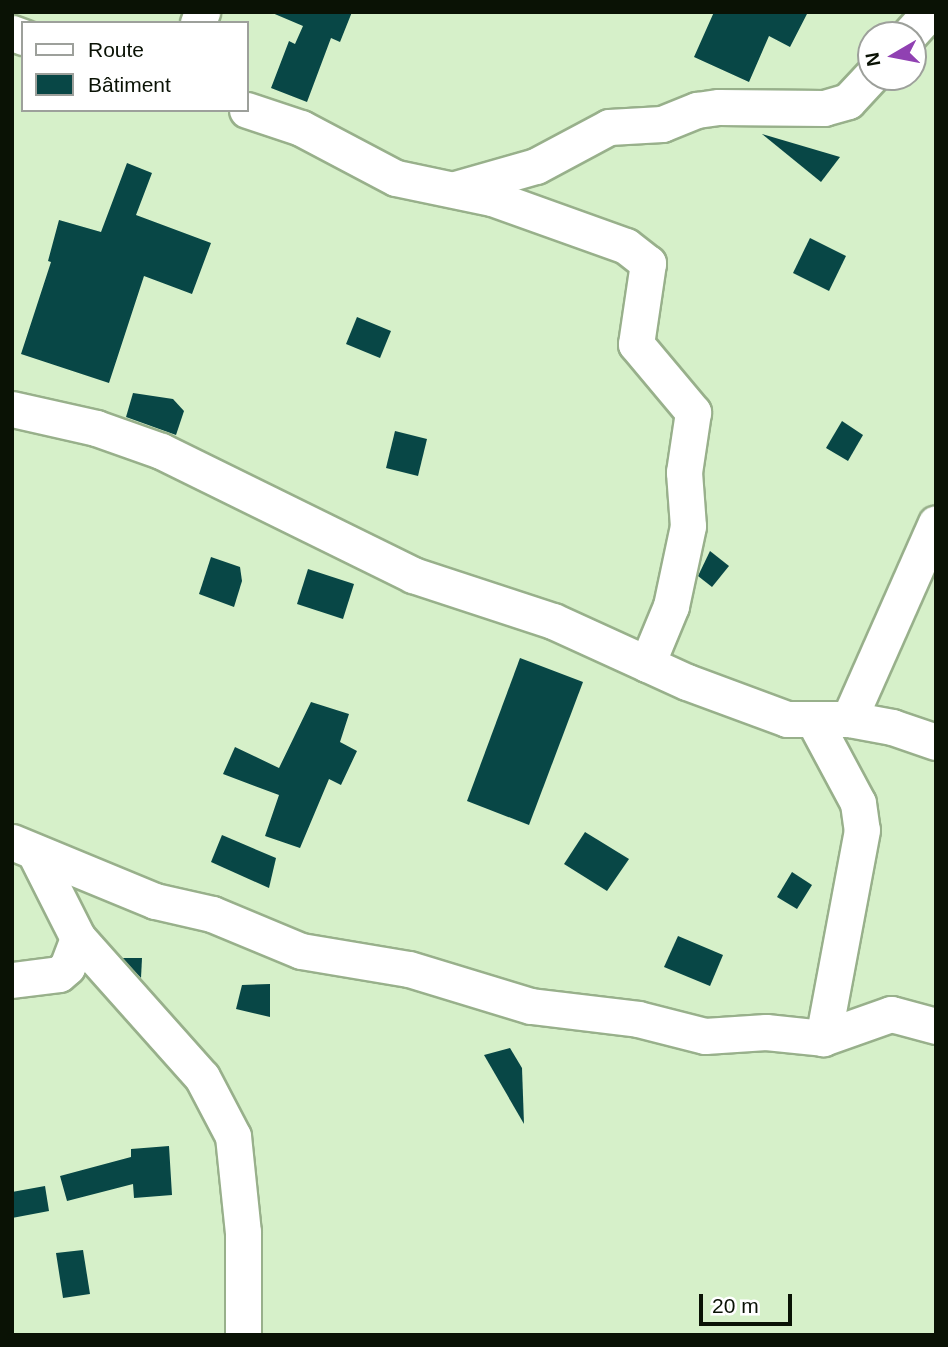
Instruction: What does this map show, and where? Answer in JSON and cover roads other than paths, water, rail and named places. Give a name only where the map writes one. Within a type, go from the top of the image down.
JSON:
[{"type":"street","points":[[452,190],[536,166],[608,127],[662,124],[697,110],[719,107],[824,108],[848,101],[857,91]]},
{"type":"street","points":[[248,110],[301,128],[396,178],[492,198],[626,246],[648,263],[636,344],[693,412],[684,472],[688,526],[671,606],[647,664]]},
{"type":"street","points":[[12,409],[96,428],[161,452],[413,575],[553,621],[647,664],[787,719],[849,719],[936,742]]},
{"type":"street","points":[[849,719],[936,523]]},
{"type":"street","points":[[813,719],[858,803],[862,830],[823,1038]]},
{"type":"street","points":[[24,848],[155,901],[212,914],[301,951],[410,969],[501,1000],[638,1019],[705,1036],[766,1032],[823,1038],[891,1014],[936,1026]]},
{"type":"street","points":[[24,848],[78,938],[202,1077],[233,1136],[243,1232],[243,1335]]},
{"type":"street","points":[[12,980],[59,974],[67,967],[78,938]]}]
